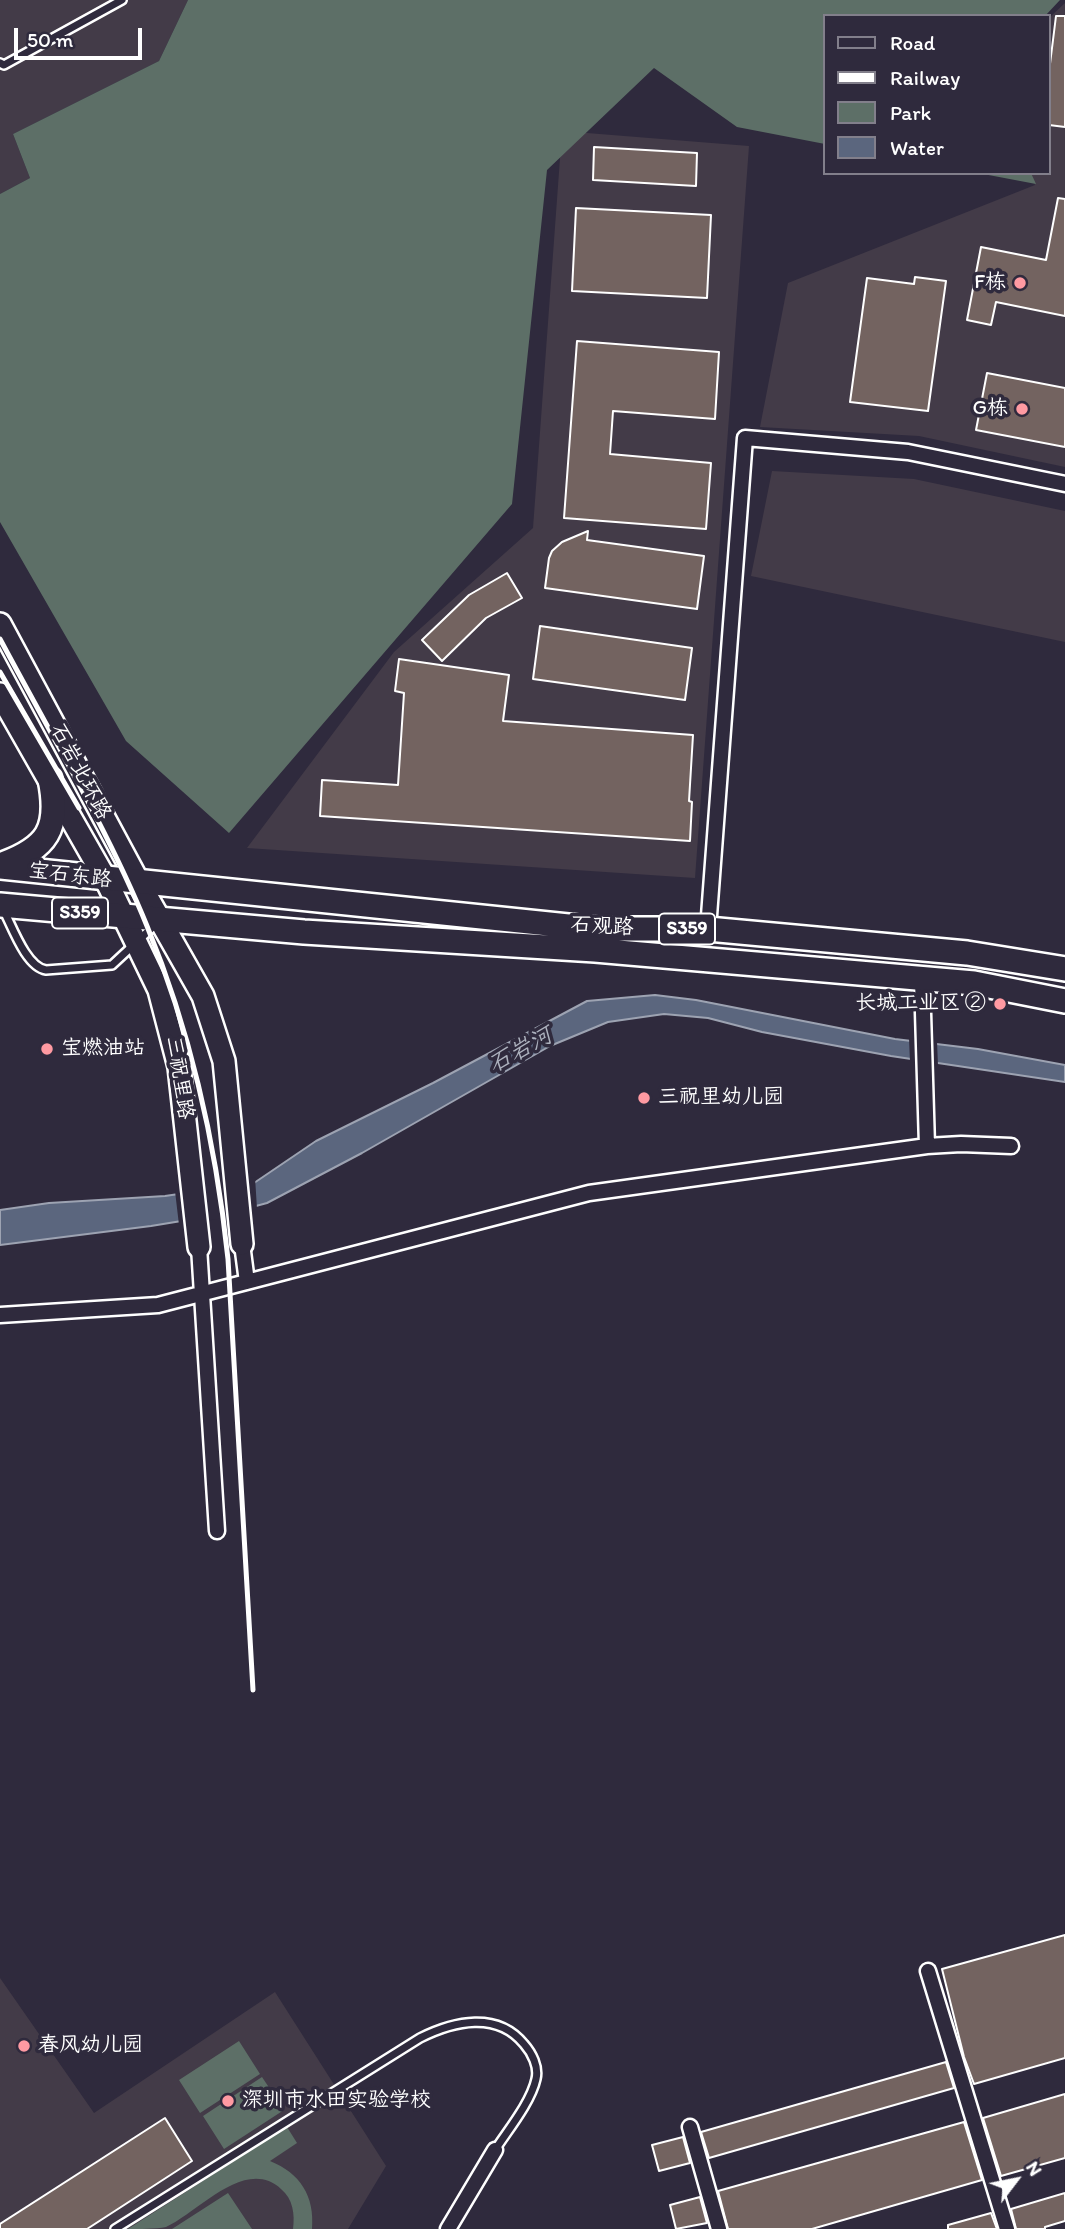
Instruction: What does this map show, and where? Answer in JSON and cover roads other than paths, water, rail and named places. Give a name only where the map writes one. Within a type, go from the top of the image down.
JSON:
[{"type":"main road","points":[[0,866],[21,856],[47,834],[54,821],[55,809],[50,779]]},
{"type":"main road","name":"宝石东路","points":[[0,866],[139,883]]},
{"type":"main road","name":"石观路","points":[[139,883],[597,929],[708,929],[967,953],[1065,969]]},
{"type":"main road","name":"宝石东路","points":[[0,905],[160,920]]},
{"type":"main road","name":"石观路","points":[[160,920],[595,950],[974,983],[1065,1001]]},
{"type":"street","points":[[708,929],[745,438],[908,452],[1065,484]]},
{"type":"street","name":"石岩北环路","points":[[0,624],[160,920]]},
{"type":"street","name":"石岩北环路","points":[[0,694],[125,917]]},
{"type":"street","name":"三祝里路","points":[[125,917],[159,990],[172,1031],[192,1171],[198,1240]]},
{"type":"street","name":"三祝里路","points":[[160,920],[203,996],[216,1030],[226,1072],[241,1235]]},
{"type":"street","points":[[922,979],[927,1146]]},
{"type":"street","points":[[0,1315],[158,1305],[589,1194],[927,1146],[1011,1146]]},
{"type":"street","points":[[241,1235],[247,1282]]},
{"type":"street","points":[[198,1240],[217,1531]]},
{"type":"street","points":[[928,1970],[1007,2229]]},
{"type":"street","points":[[690,2127],[719,2229]]},
{"type":"street","points":[[448,2229],[495,2150]]},
{"type":"lane","points":[[0,63],[4,65],[122,0]]},
{"type":"lane","points":[[0,905],[30,962],[40,969],[112,965],[160,920]]},
{"type":"lane","points":[[115,2229],[420,2038],[440,2028],[462,2022],[480,2021],[501,2026],[518,2037],[529,2050],[535,2064],[537,2077],[530,2094],[495,2150]]},
{"type":"water","name":"石岩河","points":[[655,995],[696,1000],[895,1039],[978,1049],[1065,1065],[1065,1082],[891,1056],[762,1032],[708,1018],[664,1014],[608,1022],[550,1046],[362,1153],[267,1203],[230,1213],[151,1226],[0,1245],[0,1210],[49,1203],[165,1196],[254,1183],[316,1141],[433,1083],[587,1001]]},
{"type":"railway","points":[[0,639],[96,817],[131,889],[163,966],[200,1090],[209,1131],[228,1259],[253,1690]]},
{"type":"railway","points":[[0,672],[79,808]]},
{"type":"place","name":"F栋","points":[[1020,283]]},
{"type":"place","name":"G栋","points":[[1022,409]]},
{"type":"place","name":"长城工业区 ②","points":[[1000,1004]]},
{"type":"place","name":"宝燃油站","points":[[47,1049]]},
{"type":"place","name":"三祝里幼儿园","points":[[644,1098]]},
{"type":"place","name":"春风幼儿园","points":[[24,2046]]},
{"type":"place","name":"深圳市水田实验学校","points":[[228,2101]]}]
